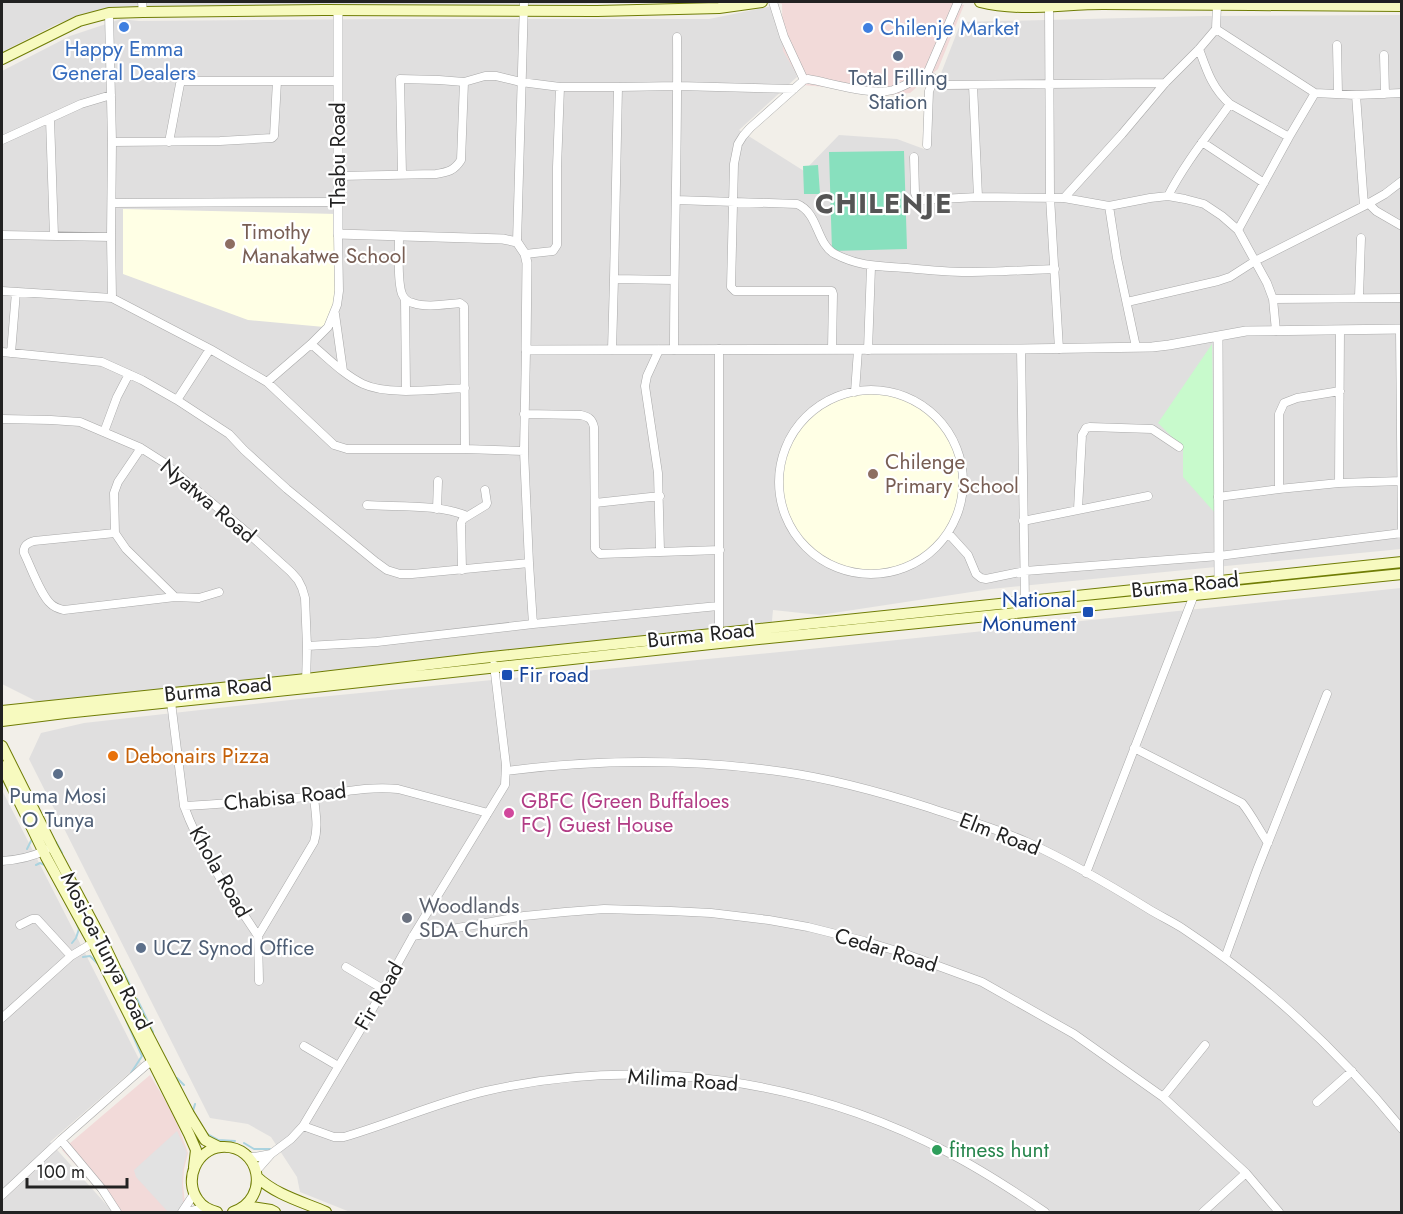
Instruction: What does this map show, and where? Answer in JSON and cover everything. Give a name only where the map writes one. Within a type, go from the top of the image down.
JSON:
[{"type":"main road","points":[[2,59],[79,21],[142,7],[323,6],[338,11],[366,6],[524,7],[597,11],[678,5],[731,8],[762,2]]},
{"type":"main road","points":[[985,2],[1016,7],[1075,3],[1401,6]]},
{"type":"main road","name":"Burma Road","points":[[493,662],[1194,595],[1219,586],[1401,562]]},
{"type":"main road","name":"Burma Road","points":[[2,721],[719,634],[1025,602],[1401,574]]},
{"type":"main road","name":"Burma Road","points":[[2,711],[306,684]]},
{"type":"main road","name":"Mosi-oa-Tunya Road","points":[[2,746],[48,849]]},
{"type":"main road","name":"Mosi-oa-Tunya Road","points":[[2,765],[97,940],[156,1059],[196,1150],[192,1180],[194,1194]]},
{"type":"main road","name":"Mosi-oa-Tunya Road","points":[[156,1059],[199,1131],[206,1140],[219,1147]]},
{"type":"main road","points":[[194,1167],[207,1152],[219,1147],[239,1150],[253,1163],[257,1174],[266,1185],[326,1212]]},
{"type":"main road","points":[[241,1210],[250,1202],[256,1190],[257,1174]]},
{"type":"main road","points":[[194,1194],[203,1206],[214,1211]]},
{"type":"main road","points":[[241,1210],[275,1212]]},
{"type":"street","points":[[597,11],[605,2]]},
{"type":"street","points":[[772,2],[784,37],[804,80]]},
{"type":"street","points":[[832,350],[832,291],[733,290],[731,287],[734,164],[738,144],[750,128],[804,80],[884,91],[901,87],[927,74],[958,2]]},
{"type":"street","points":[[1064,198],[1165,83],[1216,29],[1217,5]]},
{"type":"street","points":[[1049,6],[1050,197],[1059,349]]},
{"type":"street","points":[[524,7],[518,242],[527,263],[524,451],[528,563],[533,624]]},
{"type":"street","name":"Thabu Road","points":[[267,382],[328,327],[335,312],[339,291],[338,11]]},
{"type":"street","points":[[109,13],[112,298]]},
{"type":"street","points":[[1216,29],[1316,93],[1356,95],[1401,93]]},
{"type":"street","points":[[674,350],[677,37]]},
{"type":"street","points":[[1337,45],[1338,94]]},
{"type":"street","points":[[1199,49],[1217,91],[1230,105],[1289,137]]},
{"type":"street","points":[[1384,55],[1384,94]]},
{"type":"street","points":[[927,74],[945,85],[1165,83]]},
{"type":"street","points":[[402,174],[400,79],[464,82],[485,76],[496,76],[560,87],[794,88]]},
{"type":"street","points":[[927,145],[929,92],[934,80]]},
{"type":"street","points":[[169,142],[180,84],[183,81],[339,81]]},
{"type":"street","points":[[112,142],[272,138],[274,136],[277,81]]},
{"type":"street","points":[[339,177],[447,172],[456,167],[461,160],[464,82]]},
{"type":"street","points":[[973,85],[978,197]]},
{"type":"street","points":[[525,254],[554,251],[557,245],[560,87]]},
{"type":"street","points":[[612,350],[618,87]]},
{"type":"street","points":[[1238,230],[1316,93]]},
{"type":"street","points":[[2,140],[81,104],[111,95]]},
{"type":"street","points":[[1356,95],[1366,205]]},
{"type":"street","points":[[1168,196],[1179,176],[1230,105]]},
{"type":"street","points":[[50,119],[54,236]]},
{"type":"street","points":[[1203,142],[1264,183]]},
{"type":"street","points":[[914,157],[915,193],[917,198],[922,200],[1050,197],[1109,206],[1168,196],[1204,204],[1238,230],[1273,299],[1276,331]]},
{"type":"street","points":[[1127,302],[1230,277],[1255,261],[1366,205],[1401,181]]},
{"type":"street","points":[[675,200],[797,204],[807,211],[830,251],[847,260],[871,267],[969,272],[1055,269]]},
{"type":"street","points":[[112,203],[339,202]]},
{"type":"street","points":[[1366,205],[1401,226]]},
{"type":"street","points":[[1109,206],[1117,258],[1136,347]]},
{"type":"street","points":[[338,234],[503,239],[518,242]]},
{"type":"street","points":[[2,235],[111,237]]},
{"type":"street","points":[[399,237],[400,284],[405,299],[406,390]]},
{"type":"street","points":[[1359,297],[1361,238]]},
{"type":"street","points":[[855,392],[863,350],[871,267]]},
{"type":"street","points":[[614,279],[674,280]]},
{"type":"street","points":[[2,291],[112,298],[267,382],[340,448],[524,451]]},
{"type":"street","points":[[11,353],[16,292]]},
{"type":"street","points":[[1273,299],[1401,298]]},
{"type":"street","points":[[405,299],[418,305],[463,304],[465,449]]},
{"type":"street","points":[[335,312],[343,371]]},
{"type":"street","points":[[1339,483],[1340,330]]},
{"type":"street","points":[[526,350],[1021,350],[1169,345],[1246,331],[1401,330],[1401,533],[1219,556],[1025,571],[986,579],[976,574],[968,555],[948,533]]},
{"type":"street","points":[[1218,337],[1219,586]]},
{"type":"street","points":[[311,344],[343,371],[365,385],[381,389],[406,390],[465,388]]},
{"type":"street","points":[[719,349],[719,634]]},
{"type":"street","points":[[177,400],[210,350]]},
{"type":"street","points":[[659,350],[645,386],[660,496],[660,551]]},
{"type":"street","points":[[1021,350],[1025,602]]},
{"type":"street","points":[[2,352],[102,362],[177,400],[229,434],[287,489],[387,570],[400,574],[412,574],[528,563]]},
{"type":"street","points":[[104,432],[117,397],[129,374]]},
{"type":"street","points":[[883,391],[911,399],[934,416],[948,432],[962,465],[963,494],[955,521],[948,533],[931,552],[910,566],[886,573],[861,574],[837,568],[820,559],[806,547],[790,527],[781,504],[780,467],[787,443],[810,413],[831,400],[855,392],[883,391]]},
{"type":"street","points":[[1279,489],[1280,414],[1284,403],[1297,398],[1340,391]]},
{"type":"street","points":[[524,414],[572,414],[589,417],[593,422],[595,549],[597,552],[600,554],[720,550]]},
{"type":"street","name":"Nyatwa Road","points":[[2,419],[80,422],[141,448],[201,492],[298,580],[305,598],[306,684]]},
{"type":"street","points":[[1078,509],[1082,435],[1086,428],[1152,429],[1179,447]]},
{"type":"street","points":[[141,448],[115,487],[113,499],[115,533],[126,549],[175,597]]},
{"type":"street","points":[[436,509],[438,481]]},
{"type":"street","points":[[1218,497],[1339,483],[1401,481]]},
{"type":"street","points":[[462,570],[461,523],[467,516],[486,505],[485,490]]},
{"type":"street","points":[[595,503],[660,496]]},
{"type":"street","points":[[1023,520],[1148,496]]},
{"type":"street","points":[[367,505],[436,509],[467,516]]},
{"type":"street","points":[[115,533],[34,541],[26,544],[24,553],[50,603],[64,610],[175,597],[199,598],[219,592]]},
{"type":"street","points":[[1086,873],[1194,595]]},
{"type":"street","points":[[307,646],[377,642],[718,606]]},
{"type":"street","name":"Fir Road","points":[[257,1174],[271,1154],[291,1139],[303,1126],[505,785],[506,771],[493,662]]},
{"type":"street","points":[[1225,958],[1327,694]]},
{"type":"street","points":[[171,702],[184,806]]},
{"type":"street","points":[[1134,748],[1242,803],[1268,843]]},
{"type":"street","name":"Elm Road","points":[[506,771],[569,764],[658,762],[738,767],[794,774],[860,787],[896,797],[1027,842],[1114,887],[1181,927],[1225,958],[1269,992],[1307,1026],[1352,1071],[1401,1129]]},
{"type":"street","name":"Chabisa Road","points":[[184,806],[386,788],[398,789],[488,813]]},
{"type":"street","points":[[259,981],[258,936],[314,842],[317,826],[314,796]]},
{"type":"street","name":"Khola Road","points":[[184,806],[195,833],[231,896],[258,936]]},
{"type":"street","points":[[2,861],[14,860],[48,849]]},
{"type":"street","name":"Cedar Road","points":[[414,936],[524,916],[604,909],[711,913],[769,920],[808,927],[900,952],[982,982],[1074,1034],[1163,1097],[1246,1173],[1279,1212]]},
{"type":"street","points":[[20,925],[37,919],[71,956]]},
{"type":"street","points":[[2,1018],[71,956],[97,940]]},
{"type":"street","points":[[346,967],[383,989]]},
{"type":"street","points":[[1163,1097],[1205,1045]]},
{"type":"street","points":[[304,1046],[338,1066]]},
{"type":"street","points":[[2,1195],[61,1140],[156,1059]]},
{"type":"street","points":[[1317,1102],[1352,1071]]},
{"type":"street","name":"Milima Road","points":[[303,1126],[334,1137],[344,1137],[484,1091],[548,1080],[637,1075],[705,1078],[739,1083],[828,1103],[890,1125],[990,1176],[1045,1212]]},
{"type":"street","points":[[61,1140],[102,1189],[117,1212]]},
{"type":"street","points":[[247,1156],[271,1154]]},
{"type":"street","points":[[1203,1212],[1246,1173]]},
{"type":"street","points":[[182,1212],[194,1194]]},
{"type":"street","points":[[187,1212],[200,1209],[214,1211]]},
{"type":"shaded area","points":[[2,2],[730,2],[128,9],[92,12],[57,24],[2,52]]},
{"type":"shaded area","name":"Chilenje Market","points":[[776,2],[949,2],[964,5],[938,69],[910,93],[878,96],[836,88],[803,85],[783,51],[782,4]]},
{"type":"shaded area","points":[[773,6],[797,77],[739,130],[804,171],[839,135],[897,139],[924,149],[928,88],[940,76],[961,22],[1206,16],[1401,15],[1401,549],[991,589],[820,615],[773,610],[771,631],[38,702],[2,684],[2,71],[70,36],[121,19],[139,21],[709,19]]},
{"type":"shaded area","name":"Timothy Manakatwe School","points":[[123,209],[337,214],[337,298],[324,327],[248,320],[123,274]]},
{"type":"shaded area","name":"Chilenge Primary School","points":[[864,391],[890,392],[921,402],[946,422],[960,458],[964,484],[961,511],[950,535],[932,553],[916,564],[890,574],[858,574],[829,564],[808,553],[789,527],[782,491],[784,464],[795,433],[819,405],[834,398]]},
{"type":"shaded area","points":[[1401,588],[1401,1212],[350,1212],[300,1192],[297,1177],[271,1137],[248,1124],[210,1118],[29,759],[41,733],[84,723],[299,699]]},
{"type":"shaded area","points":[[2,790],[141,1063],[50,1142],[113,1212],[2,1212]]},
{"type":"shaded area","points":[[150,1075],[174,1115],[188,1153],[183,1184],[185,1204],[180,1212],[119,1212],[62,1150]]},
{"type":"shaded area","points":[[177,1131],[187,1153],[183,1168],[183,1203],[178,1212],[168,1212],[136,1177],[134,1170]]},
{"type":"green space","points":[[904,151],[907,249],[832,251],[829,152]]},
{"type":"green space","points":[[818,165],[820,194],[804,194],[803,166]]},
{"type":"green space","points":[[1212,344],[1215,513],[1183,477],[1183,448],[1158,423]]},
{"type":"waterway","points":[[2,777],[6,786]]},
{"type":"waterway","points":[[27,849],[32,839]]},
{"type":"waterway","points":[[56,842],[62,853]]},
{"type":"waterway","points":[[36,865],[40,863],[47,866]]},
{"type":"waterway","points":[[72,943],[79,929],[76,922]]},
{"type":"waterway","points":[[83,957],[90,956],[98,964]]},
{"type":"waterway","points":[[122,969],[134,993]]},
{"type":"waterway","points":[[137,999],[153,1032]]},
{"type":"waterway","points":[[126,1020],[142,1056],[131,1073]]},
{"type":"waterway","points":[[177,1078],[184,1085]]},
{"type":"waterway","points":[[193,1111],[195,1104]]},
{"type":"waterway","points":[[207,1134],[218,1140],[235,1141]]},
{"type":"waterway","points":[[244,1143],[254,1149],[270,1149]]},
{"type":"place","name":"Happy Emma General Dealers","points":[[124,27]]},
{"type":"place","name":"Chilenje Market","points":[[868,28]]},
{"type":"place","name":"Total Filling Station","points":[[898,56]]},
{"type":"place","name":"Timothy Manakatwe School","points":[[230,244]]},
{"type":"place","name":"Chilenge Primary School","points":[[873,474]]},
{"type":"place","name":"National Monument","points":[[1088,612]]},
{"type":"place","name":"Fir road","points":[[507,675]]},
{"type":"place","name":"Debonairs Pizza","points":[[113,756]]},
{"type":"place","name":"Puma Mosi O Tunya","points":[[58,774]]},
{"type":"place","name":"GBFC (Green Buffaloes FC) Guest House","points":[[509,813]]},
{"type":"place","name":"Woodlands SDA Church","points":[[407,918]]},
{"type":"place","name":"UCZ Synod Office","points":[[141,948]]},
{"type":"place","name":"fitness hunt","points":[[937,1150]]},
{"type":"district","name":"CHILENJE","points":[[884,204]]}]
